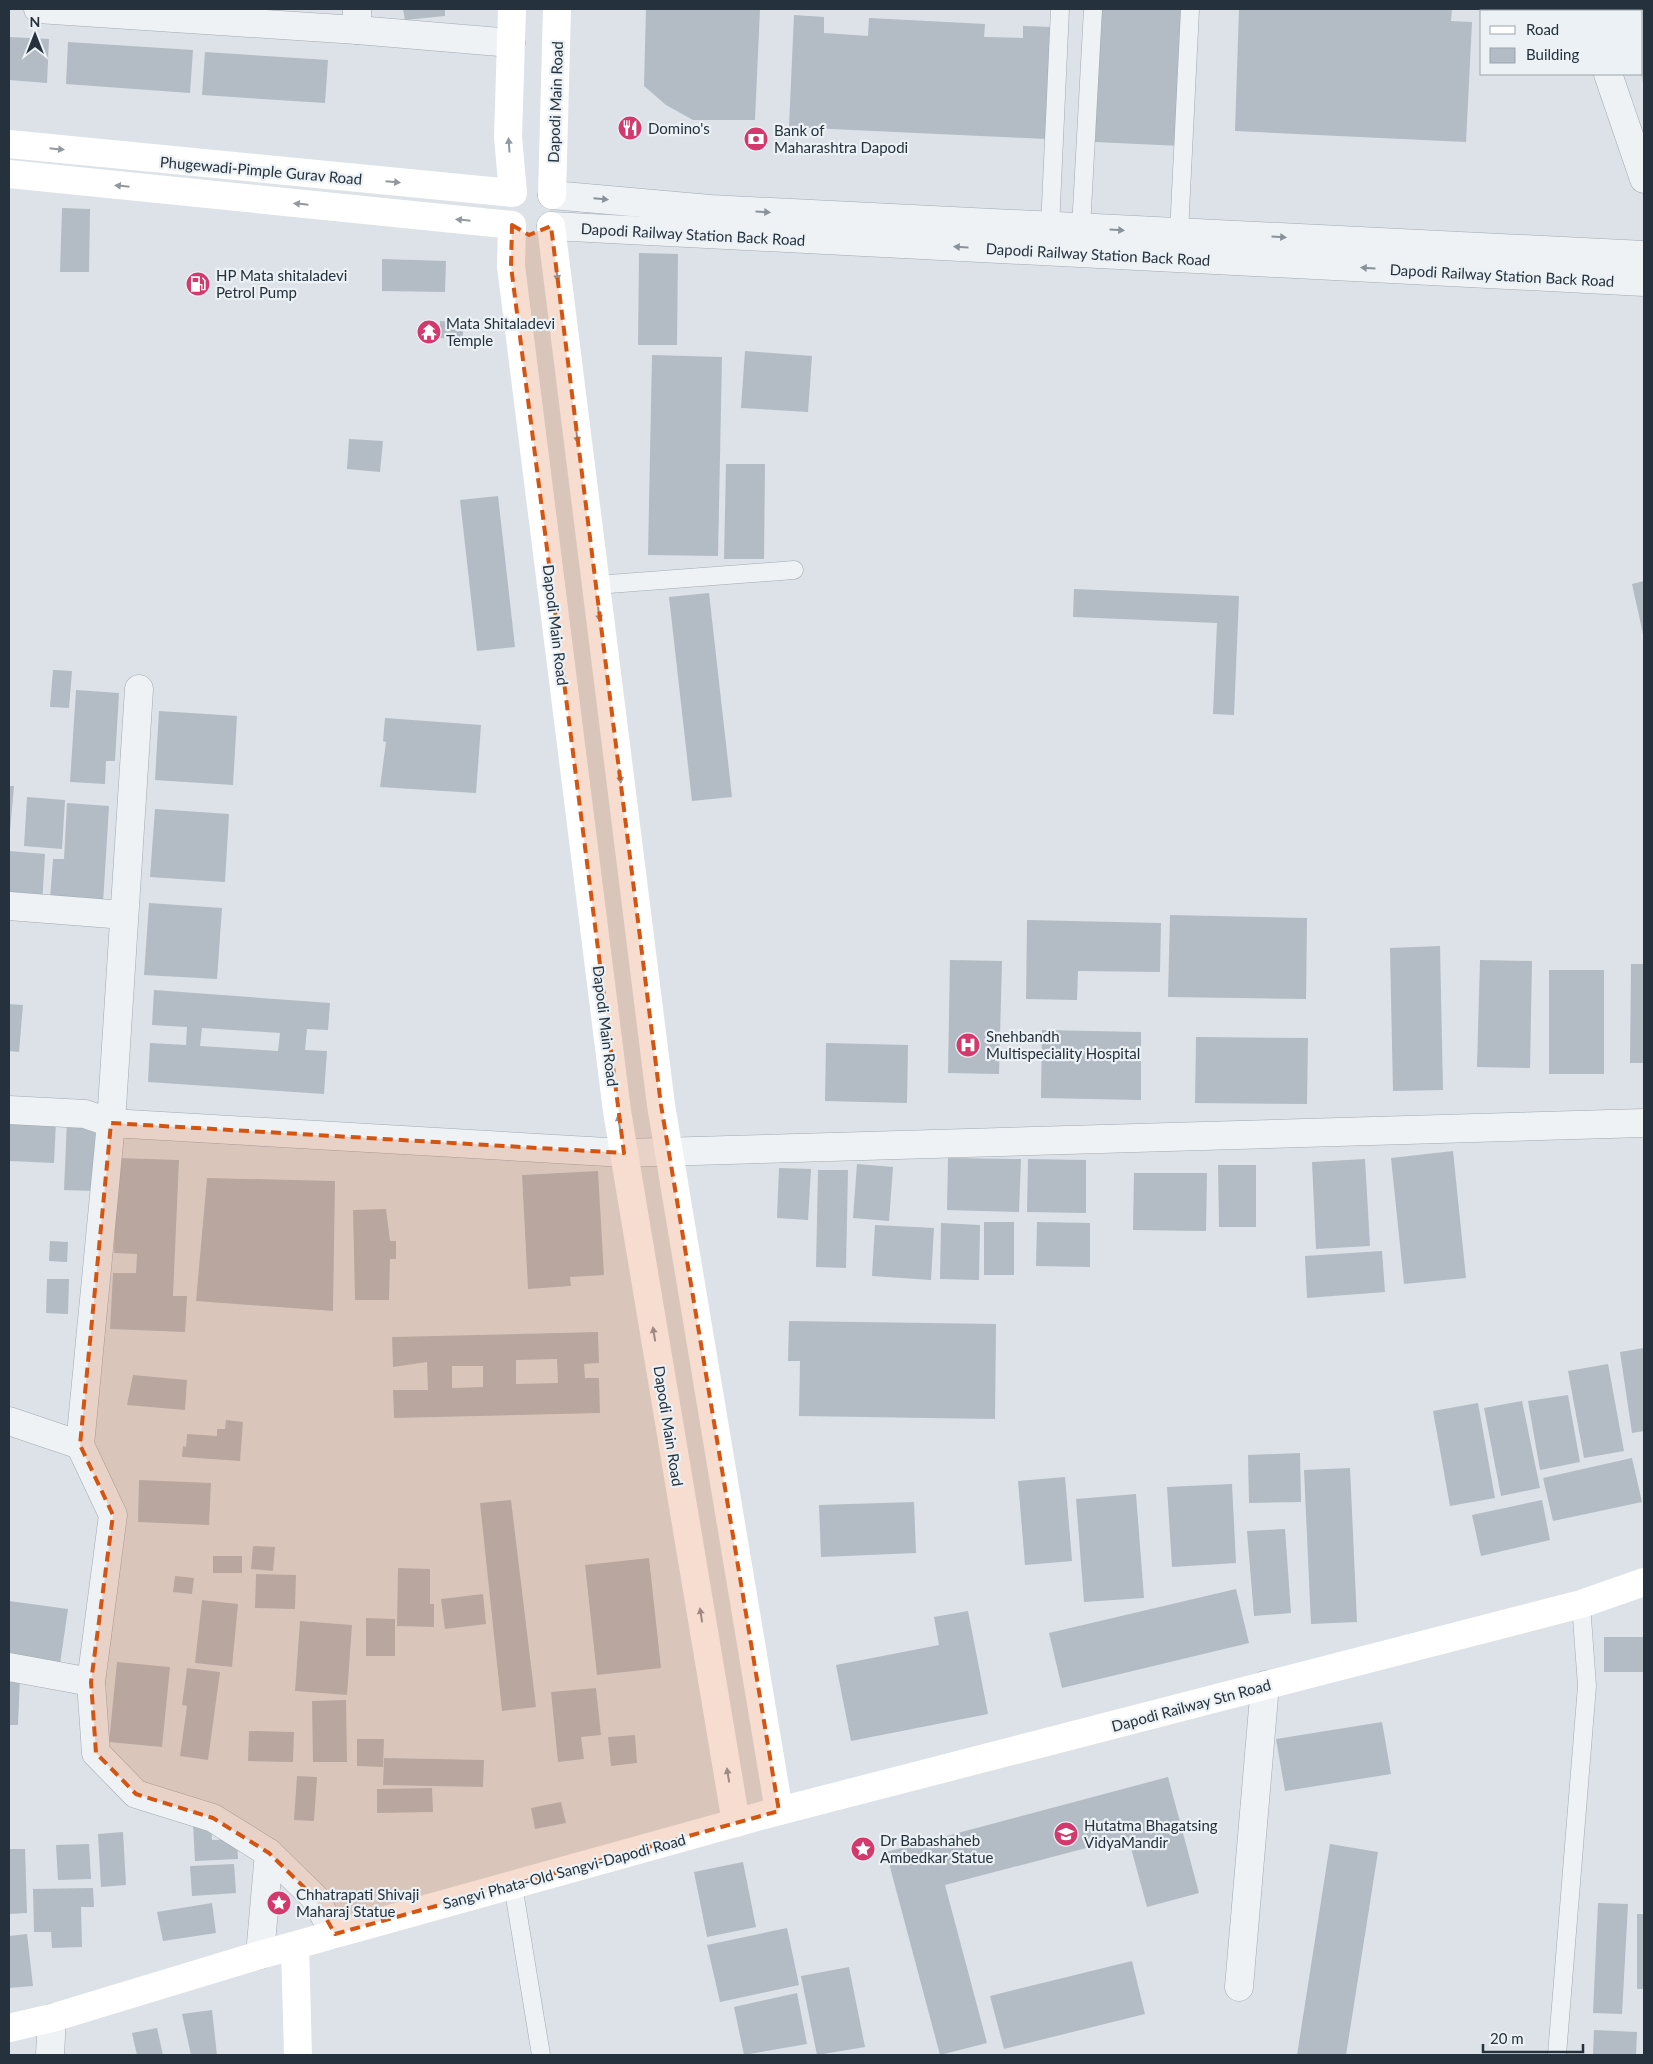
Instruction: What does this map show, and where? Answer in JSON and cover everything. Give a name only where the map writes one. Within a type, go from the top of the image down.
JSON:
[{"type":"main road","points":[[512,9],[508,137],[513,194]]},
{"type":"main road","name":"Dapodi Main Road","points":[[552,195],[557,9]]},
{"type":"main road","name":"Phugewadi-Pimple Gurav Road","points":[[9,144],[513,194]]},
{"type":"main road","points":[[151,190],[156,160]]},
{"type":"main road","name":"Phugewadi-Pimple Gurav Road","points":[[9,174],[151,190],[512,225]]},
{"type":"main road","points":[[530,185],[546,188],[556,202],[557,211],[551,226],[545,232],[530,235],[522,233],[512,225],[507,214],[507,207],[513,194],[521,187],[530,185]]},
{"type":"main road","name":"Dapodi Main Road","points":[[512,225],[511,266],[624,1153],[736,1823]]},
{"type":"main road","points":[[551,226],[661,1105],[780,1811]]},
{"type":"main road","name":"Dapodi Railway Stn Road","points":[[736,1823],[1581,1604],[1644,1582]]},
{"type":"main road","name":"Sangvi Phata-Old Sangvi-Dapodi Road","points":[[260,1955],[736,1823]]},
{"type":"main road","points":[[295,1946],[298,2055]]},
{"type":"main road","points":[[9,2028],[52,2018],[260,1955]]},
{"type":"street","points":[[38,9],[357,19],[511,43]]},
{"type":"street","points":[[1608,75],[1644,179]]},
{"type":"street","name":"Dapodi Railway Station Back Road","points":[[552,195],[710,209],[1644,255]]},
{"type":"street","name":"Dapodi Railway Station Back Road","points":[[551,226],[1644,282]]},
{"type":"street","points":[[139,688],[111,1123],[80,1445],[113,1515],[91,1682],[96,1753],[136,1794],[213,1818],[269,1853],[314,1897],[335,1934]]},
{"type":"street","points":[[9,906],[124,915]]},
{"type":"street","points":[[9,1110],[85,1114],[111,1123],[624,1153],[1644,1123]]},
{"type":"street","points":[[9,1421],[80,1445]]},
{"type":"street","points":[[9,1668],[91,1682]]},
{"type":"street","points":[[1239,1987],[1265,1685]]},
{"type":"street","points":[[260,1955],[269,1853]]},
{"type":"street","points":[[50,2055],[52,2018]]},
{"type":"lane","points":[[1050,227],[1060,9]]},
{"type":"lane","points":[[1080,228],[1093,9]]},
{"type":"lane","points":[[1180,233],[1190,9]]},
{"type":"lane","points":[[596,585],[794,570]]},
{"type":"lane","points":[[1557,2055],[1587,1686],[1581,1604]]},
{"type":"lane","points":[[513,1885],[541,2055]]},
{"type":"highlighted area","points":[[512,225],[529,235],[551,226],[661,1105],[779,1811],[335,1934],[314,1897],[269,1853],[213,1818],[136,1794],[96,1753],[91,1682],[113,1515],[80,1445],[111,1123],[624,1153],[511,266]]},
{"type":"shaded area","points":[[1644,9],[1644,86],[1640,75],[1643,75],[1643,10],[1618,10]]},
{"type":"building","points":[[403,9],[445,9],[445,16],[405,20]]},
{"type":"building","points":[[646,9],[760,9],[755,120],[693,120],[666,105],[644,86]]},
{"type":"building","points":[[1101,9],[1187,9],[1181,146],[1095,142]]},
{"type":"building","points":[[1239,9],[1452,9],[1451,21],[1472,22],[1466,142],[1235,131]]},
{"type":"building","points":[[794,15],[824,17],[824,33],[868,36],[869,18],[985,24],[984,37],[1023,38],[1023,26],[1053,27],[1047,139],[789,127]]},
{"type":"building","points":[[9,37],[49,39],[47,83],[9,80]]},
{"type":"building","points":[[68,42],[193,50],[190,93],[66,84]]},
{"type":"building","points":[[205,52],[328,60],[325,103],[202,95]]},
{"type":"building","points":[[62,208],[90,209],[89,272],[60,272]]},
{"type":"building","points":[[639,253],[678,254],[677,345],[638,345]]},
{"type":"building","points":[[382,259],[446,261],[445,292],[382,291]]},
{"type":"building","points":[[440,321],[463,322],[463,339],[440,338]]},
{"type":"building","points":[[745,351],[812,356],[808,412],[741,408]]},
{"type":"building","points":[[652,355],[722,357],[718,556],[648,555]]},
{"type":"building","points":[[349,439],[383,441],[380,472],[347,469]]},
{"type":"building","points":[[726,464],[765,464],[764,559],[724,559]]},
{"type":"building","points":[[498,496],[515,647],[477,651],[460,500]]},
{"type":"building","points":[[1644,581],[1644,634],[1643,634],[1632,584]]},
{"type":"building","points":[[1074,589],[1239,596],[1234,715],[1213,714],[1217,623],[1073,617]]},
{"type":"building","points":[[709,593],[732,797],[692,801],[669,597]]},
{"type":"building","points":[[53,670],[72,671],[69,708],[50,707]]},
{"type":"building","points":[[76,690],[119,693],[115,761],[106,761],[105,784],[70,782]]},
{"type":"building","points":[[159,711],[237,716],[233,785],[155,780]]},
{"type":"building","points":[[385,718],[481,725],[476,793],[380,787],[386,742],[383,741]]},
{"type":"building","points":[[9,786],[14,786],[10,831],[9,831]]},
{"type":"building","points":[[27,797],[65,800],[62,849],[24,846]]},
{"type":"building","points":[[67,803],[109,806],[103,903],[50,899],[53,859],[64,859]]},
{"type":"building","points":[[155,809],[229,814],[225,882],[150,877]]},
{"type":"building","points":[[9,851],[45,854],[42,905],[9,903]]},
{"type":"building","points":[[149,903],[222,908],[217,979],[144,975]]},
{"type":"building","points":[[1170,915],[1307,918],[1306,999],[1168,997]]},
{"type":"building","points":[[1027,920],[1161,923],[1160,972],[1078,971],[1077,1000],[1026,999]]},
{"type":"building","points":[[1440,946],[1443,1090],[1393,1091],[1390,948]]},
{"type":"building","points":[[950,960],[1002,961],[999,1074],[948,1073]]},
{"type":"building","points":[[1480,960],[1532,961],[1530,1068],[1477,1067]]},
{"type":"building","points":[[1631,964],[1644,964],[1644,1063],[1630,1063]]},
{"type":"building","points":[[1549,970],[1604,970],[1604,1074],[1549,1074]]},
{"type":"building","points":[[154,990],[330,1003],[328,1030],[307,1029],[305,1050],[327,1051],[324,1094],[148,1082],[150,1043],[186,1045],[187,1027],[152,1025]],"holes":[[[202,1028],[280,1033],[278,1051],[200,1046]]]},
{"type":"building","points":[[9,1004],[23,1005],[19,1052],[9,1051]]},
{"type":"building","points":[[1042,1030],[1141,1032],[1141,1100],[1041,1098]]},
{"type":"building","points":[[1196,1037],[1308,1038],[1307,1104],[1195,1103]]},
{"type":"building","points":[[826,1043],[908,1045],[907,1103],[825,1101]]},
{"type":"building","points":[[9,1119],[56,1121],[54,1163],[9,1161]]},
{"type":"building","points":[[67,1120],[96,1122],[93,1191],[64,1190]]},
{"type":"building","points":[[1453,1151],[1466,1278],[1404,1284],[1391,1158]]},
{"type":"building","points":[[117,1158],[179,1160],[173,1296],[187,1296],[185,1332],[110,1329],[113,1273],[136,1273],[137,1254],[114,1253]]},
{"type":"building","points":[[948,1158],[1021,1159],[1019,1212],[947,1210]]},
{"type":"building","points":[[1028,1159],[1086,1160],[1086,1213],[1027,1212]]},
{"type":"building","points":[[1365,1159],[1370,1246],[1316,1249],[1312,1162]]},
{"type":"building","points":[[857,1164],[893,1167],[889,1221],[853,1218]]},
{"type":"building","points":[[1218,1165],[1256,1165],[1256,1227],[1219,1227]]},
{"type":"building","points":[[779,1168],[811,1169],[808,1220],[777,1218]]},
{"type":"building","points":[[818,1170],[848,1170],[846,1268],[816,1267]]},
{"type":"building","points":[[598,1171],[604,1275],[570,1277],[571,1286],[528,1289],[522,1175]]},
{"type":"building","points":[[1134,1173],[1207,1173],[1206,1231],[1133,1230]]},
{"type":"building","points":[[207,1178],[335,1181],[333,1311],[196,1301]]},
{"type":"building","points":[[386,1209],[390,1241],[396,1241],[396,1259],[390,1259],[389,1300],[355,1300],[353,1210]]},
{"type":"building","points":[[984,1222],[1014,1222],[1014,1275],[984,1275]]},
{"type":"building","points":[[1037,1222],[1090,1223],[1090,1267],[1036,1266]]},
{"type":"building","points":[[941,1223],[980,1225],[979,1280],[940,1279]]},
{"type":"building","points":[[875,1225],[934,1228],[931,1280],[872,1276]]},
{"type":"building","points":[[50,1241],[68,1242],[67,1262],[49,1261]]},
{"type":"building","points":[[1382,1251],[1385,1292],[1307,1298],[1305,1256]]},
{"type":"building","points":[[47,1279],[69,1279],[68,1314],[46,1313]]},
{"type":"building","points":[[789,1321],[996,1324],[995,1419],[799,1416],[800,1361],[788,1361]]},
{"type":"building","points":[[598,1332],[599,1363],[584,1364],[585,1378],[599,1378],[600,1413],[394,1418],[393,1390],[428,1390],[427,1362],[393,1367],[392,1337]],"holes":[[[557,1359],[558,1383],[516,1384],[516,1360]],[[452,1366],[483,1366],[483,1387],[452,1388]]]},
{"type":"building","points":[[1644,1348],[1644,1431],[1632,1433],[1620,1352]]},
{"type":"building","points":[[1608,1364],[1624,1451],[1584,1458],[1568,1371]]},
{"type":"building","points":[[133,1375],[187,1380],[185,1410],[127,1405]]},
{"type":"building","points":[[1568,1395],[1580,1462],[1540,1470],[1528,1401]]},
{"type":"building","points":[[1522,1401],[1540,1488],[1501,1496],[1484,1408]]},
{"type":"building","points":[[1478,1403],[1495,1498],[1450,1506],[1433,1411]]},
{"type":"building","points":[[226,1420],[243,1422],[240,1461],[182,1457],[183,1446],[186,1447],[187,1434],[217,1436],[217,1429],[225,1429]]},
{"type":"building","points":[[1300,1453],[1301,1502],[1249,1503],[1248,1455]]},
{"type":"building","points":[[1632,1458],[1642,1502],[1553,1521],[1543,1478]]},
{"type":"building","points":[[1350,1468],[1357,1622],[1311,1624],[1304,1470]]},
{"type":"building","points":[[1065,1477],[1072,1561],[1025,1565],[1018,1481]]},
{"type":"building","points":[[139,1480],[211,1483],[209,1525],[138,1522]]},
{"type":"building","points":[[1232,1484],[1236,1563],[1172,1567],[1167,1487]]},
{"type":"building","points":[[1136,1494],[1144,1598],[1084,1602],[1076,1499]]},
{"type":"building","points":[[511,1500],[536,1707],[502,1711],[480,1503]]},
{"type":"building","points":[[1542,1500],[1550,1540],[1481,1556],[1472,1515]]},
{"type":"building","points":[[914,1502],[916,1553],[821,1557],[819,1505]]},
{"type":"building","points":[[1285,1529],[1291,1613],[1254,1616],[1247,1531]]},
{"type":"building","points":[[253,1546],[275,1547],[273,1571],[251,1569]]},
{"type":"building","points":[[213,1556],[242,1556],[242,1573],[213,1573]]},
{"type":"building","points":[[649,1558],[661,1668],[597,1675],[585,1565]]},
{"type":"building","points":[[398,1568],[430,1569],[430,1604],[434,1604],[434,1627],[397,1626]]},
{"type":"building","points":[[256,1574],[296,1575],[295,1609],[255,1608]]},
{"type":"building","points":[[175,1576],[194,1578],[192,1594],[173,1592]]},
{"type":"building","points":[[1236,1589],[1249,1643],[1062,1688],[1049,1633]]},
{"type":"building","points":[[483,1594],[486,1624],[445,1629],[441,1599]]},
{"type":"building","points":[[202,1600],[238,1604],[232,1667],[195,1663]]},
{"type":"building","points":[[9,1601],[68,1609],[60,1664],[9,1657]]},
{"type":"building","points":[[968,1611],[988,1714],[851,1741],[836,1665],[939,1645],[934,1617]]},
{"type":"building","points":[[366,1618],[395,1619],[395,1656],[366,1656]]},
{"type":"building","points":[[300,1621],[352,1625],[347,1695],[295,1691]]},
{"type":"building","points":[[1604,1637],[1644,1637],[1644,1672],[1604,1672]]},
{"type":"building","points":[[117,1662],[170,1667],[162,1747],[109,1742]]},
{"type":"building","points":[[187,1668],[220,1672],[208,1760],[180,1756],[187,1706],[182,1705]]},
{"type":"building","points":[[9,1677],[20,1678],[18,1725],[9,1725]]},
{"type":"building","points":[[596,1688],[601,1735],[581,1737],[584,1759],[558,1762],[551,1692]]},
{"type":"building","points":[[346,1700],[347,1762],[313,1762],[312,1701]]},
{"type":"building","points":[[1382,1722],[1391,1774],[1285,1791],[1276,1739]]},
{"type":"building","points":[[249,1731],[294,1732],[293,1762],[248,1761]]},
{"type":"building","points":[[635,1735],[637,1763],[611,1766],[608,1737]]},
{"type":"building","points":[[357,1739],[384,1739],[383,1767],[357,1766]]},
{"type":"building","points":[[384,1758],[484,1760],[483,1787],[383,1785]]},
{"type":"building","points":[[297,1776],[317,1777],[314,1821],[294,1820]]},
{"type":"building","points":[[1168,1777],[1199,1893],[1147,1907],[1128,1837],[945,1885],[987,2043],[940,2055],[886,1852]]},
{"type":"building","points":[[432,1788],[433,1812],[377,1813],[377,1789]]},
{"type":"building","points":[[561,1802],[566,1823],[535,1829],[531,1808]]},
{"type":"building","points":[[193,1824],[211,1824],[212,1840],[237,1839],[238,1859],[195,1861]]},
{"type":"building","points":[[123,1832],[126,1885],[101,1887],[98,1834]]},
{"type":"building","points":[[89,1844],[91,1879],[58,1880],[56,1845]]},
{"type":"building","points":[[1330,1844],[1378,1852],[1346,2055],[1297,2055]]},
{"type":"building","points":[[9,1849],[25,1849],[27,1913],[9,1914]]},
{"type":"building","points":[[743,1862],[756,1927],[707,1937],[694,1872]]},
{"type":"building","points":[[234,1864],[236,1893],[192,1896],[190,1866]]},
{"type":"building","points":[[93,1888],[94,1907],[81,1907],[82,1947],[52,1948],[51,1932],[34,1932],[33,1889]]},
{"type":"building","points":[[212,1903],[216,1933],[163,1941],[157,1912]]},
{"type":"building","points":[[1598,1903],[1628,1904],[1622,2014],[1593,2013]]},
{"type":"building","points":[[1637,1914],[1644,1914],[1644,1989],[1637,1989]]},
{"type":"building","points":[[787,1928],[799,1985],[720,2002],[707,1945]]},
{"type":"building","points":[[27,1934],[33,1986],[9,1988],[9,1936]]},
{"type":"building","points":[[1132,1961],[1145,2014],[1004,2049],[990,1996]]},
{"type":"building","points":[[849,1967],[865,2047],[817,2055],[801,1976]]},
{"type":"building","points":[[797,1993],[807,2044],[744,2055],[734,2007]]},
{"type":"building","points":[[212,2010],[217,2055],[191,2055],[182,2014]]},
{"type":"building","points":[[157,2028],[163,2055],[137,2055],[132,2033]]},
{"type":"building","points":[[1594,2030],[1637,2032],[1636,2055],[1593,2055]]},
{"type":"place","name":"Domino's","points":[[630,128]]},
{"type":"place","name":"Bank of Maharashtra Dapodi","points":[[756,139]]},
{"type":"place","name":"HP Mata shitaladevi Petrol Pump","points":[[198,284]]},
{"type":"place","name":"Mata Shitaladevi Temple","points":[[429,332]]},
{"type":"place","name":"Snehbandh Multispeciality Hospital","points":[[968,1045]]},
{"type":"place","name":"Hutatma Bhagatsing VidyaMandir","points":[[1066,1834]]},
{"type":"place","name":"Dr Babashaheb Ambedkar Statue","points":[[863,1849]]},
{"type":"place","name":"Chhatrapati Shivaji Maharaj Statue","points":[[279,1903]]}]
